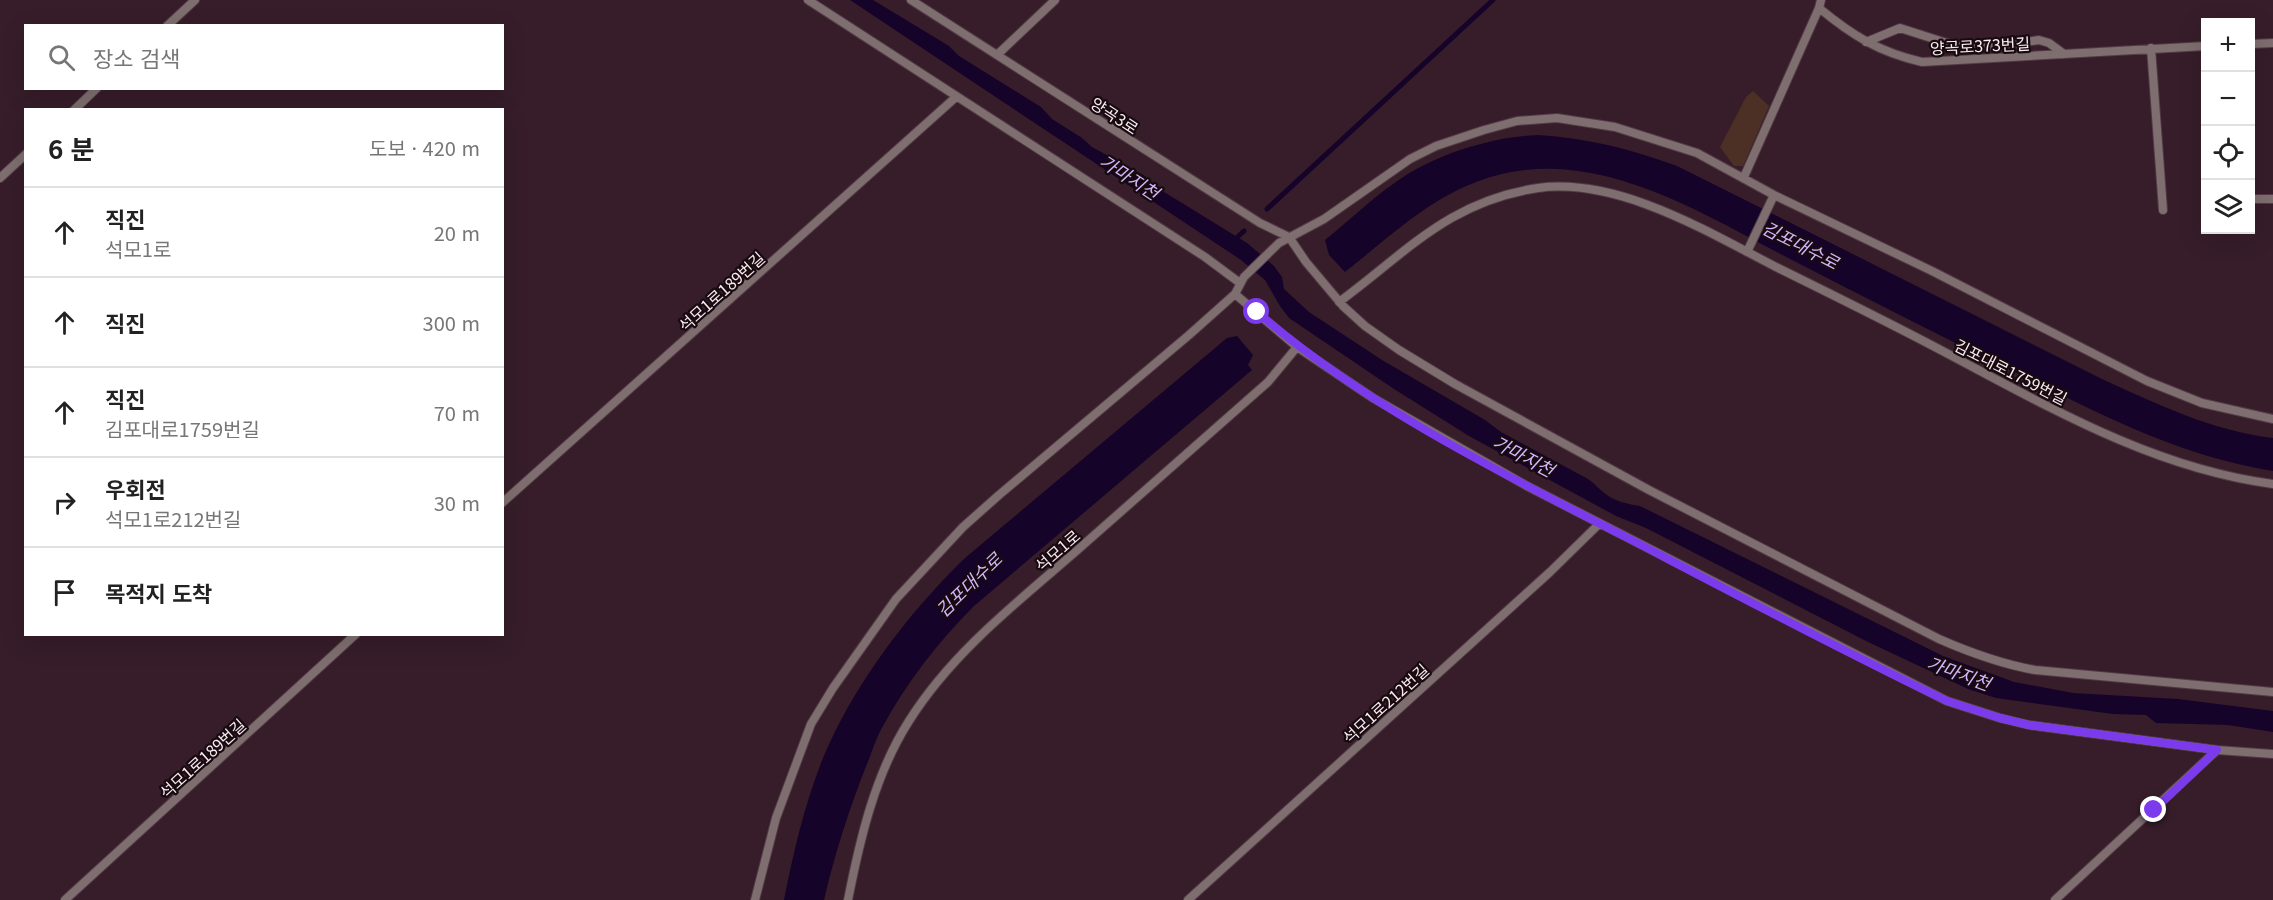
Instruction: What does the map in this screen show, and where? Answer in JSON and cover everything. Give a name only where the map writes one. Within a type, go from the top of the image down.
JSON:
[{"type":"lane","points":[[169,24],[195,0]]},
{"type":"lane","points":[[808,0],[1242,280]]},
{"type":"lane","name":"양곡3로","points":[[911,0],[1260,223],[1289,237]]},
{"type":"lane","points":[[997,55],[1055,0]]},
{"type":"lane","name":"양곡로373번길","points":[[1744,177],[1820,4],[1844,28],[1866,42],[1895,56],[1922,62],[2201,46]]},
{"type":"lane","name":"양곡로373번길","points":[[1866,42],[1900,28],[1956,46],[1998,46],[2038,40],[2049,43],[2064,54]]},
{"type":"lane","points":[[2255,44],[2273,43]]},
{"type":"lane","points":[[2151,48],[2163,210]]},
{"type":"lane","points":[[76,108],[95,90]]},
{"type":"lane","name":"석모1로189번길","points":[[504,501],[956,97]]},
{"type":"lane","points":[[755,900],[776,818],[811,724],[828,695],[896,599],[963,527],[1235,294],[1242,280],[1280,243],[1324,219],[1386,173],[1436,146],[1516,121],[1557,118],[1615,127],[1697,153],[1744,177],[1772,198],[1932,271],[2077,346],[2175,393],[2202,404],[2273,418]]},
{"type":"lane","points":[[0,178],[24,156]]},
{"type":"lane","name":"김포대로1759번길","points":[[1339,302],[1418,238],[1456,214],[1502,197],[1541,188],[1585,189],[1621,197],[1667,214],[2111,436],[2187,466],[2238,479],[2273,484]]},
{"type":"lane","points":[[1747,252],[1772,198]]},
{"type":"lane","points":[[2255,199],[2273,199]]},
{"type":"lane","points":[[1289,237],[1339,302],[1365,326],[1399,350],[1455,384],[1679,505],[1940,639],[2001,663],[2035,670],[2273,692]]},
{"type":"lane","points":[[1235,294],[1297,347],[1416,424],[1599,524],[1947,701],[2029,725],[2217,750],[2273,754]]},
{"type":"lane","name":"석모1로","points":[[848,900],[862,836],[879,784],[896,744],[932,688],[974,642],[1020,600],[1268,382],[1297,347]]},
{"type":"lane","name":"석모1로212번길","points":[[1188,900],[1550,572],[1599,524]]},
{"type":"lane","name":"석모1로189번길","points":[[65,900],[354,636]]},
{"type":"lane","points":[[2055,900],[2217,750]]},
{"type":"shaded area","points":[[1753,91],[1769,106],[1743,166],[1734,166],[1720,147],[1746,97]]},
{"type":"water","name":"가마지천","points":[[850,0],[873,0],[949,46],[959,56],[1041,107],[1052,119],[1092,147],[1145,176],[1156,187],[1247,243],[1274,266],[1282,277],[1284,289],[1309,312],[1382,360],[1485,420],[1501,432],[1588,479],[1611,498],[1640,506],[1943,656],[2014,682],[2073,693],[2178,699],[2273,711],[2273,732],[2228,725],[2156,723],[2146,715],[2113,714],[1996,698],[1968,689],[1866,641],[1646,528],[1616,516],[1469,436],[1394,389],[1289,318],[1265,280],[1241,260]]},
{"type":"water","name":"김포대수로","points":[[1538,135],[1609,145],[1677,166],[2102,379],[2164,407],[2207,423],[2273,438],[2273,471],[2208,456],[2118,422],[1940,336],[1699,211],[1630,183],[1595,174],[1560,169],[1525,170],[1497,175],[1472,183],[1428,207],[1345,272],[1329,255],[1325,240],[1411,172],[1446,155],[1483,143]]},
{"type":"water","name":"김포대수로","points":[[1237,336],[1253,355],[1248,365],[1252,370],[974,606],[936,648],[902,694],[878,735],[848,814],[824,900],[784,900],[809,796],[833,735],[865,680],[902,627],[965,558],[1227,338]]},
{"type":"waterway","points":[[1267,209],[1493,0]]},
{"type":"waterway","points":[[1232,242],[1244,231]]},
{"type":"route","points":[[1257,312],[1297,347],[1373,398],[1489,466],[1816,636],[1947,701],[2029,725],[2217,750],[2154,810]]}]
